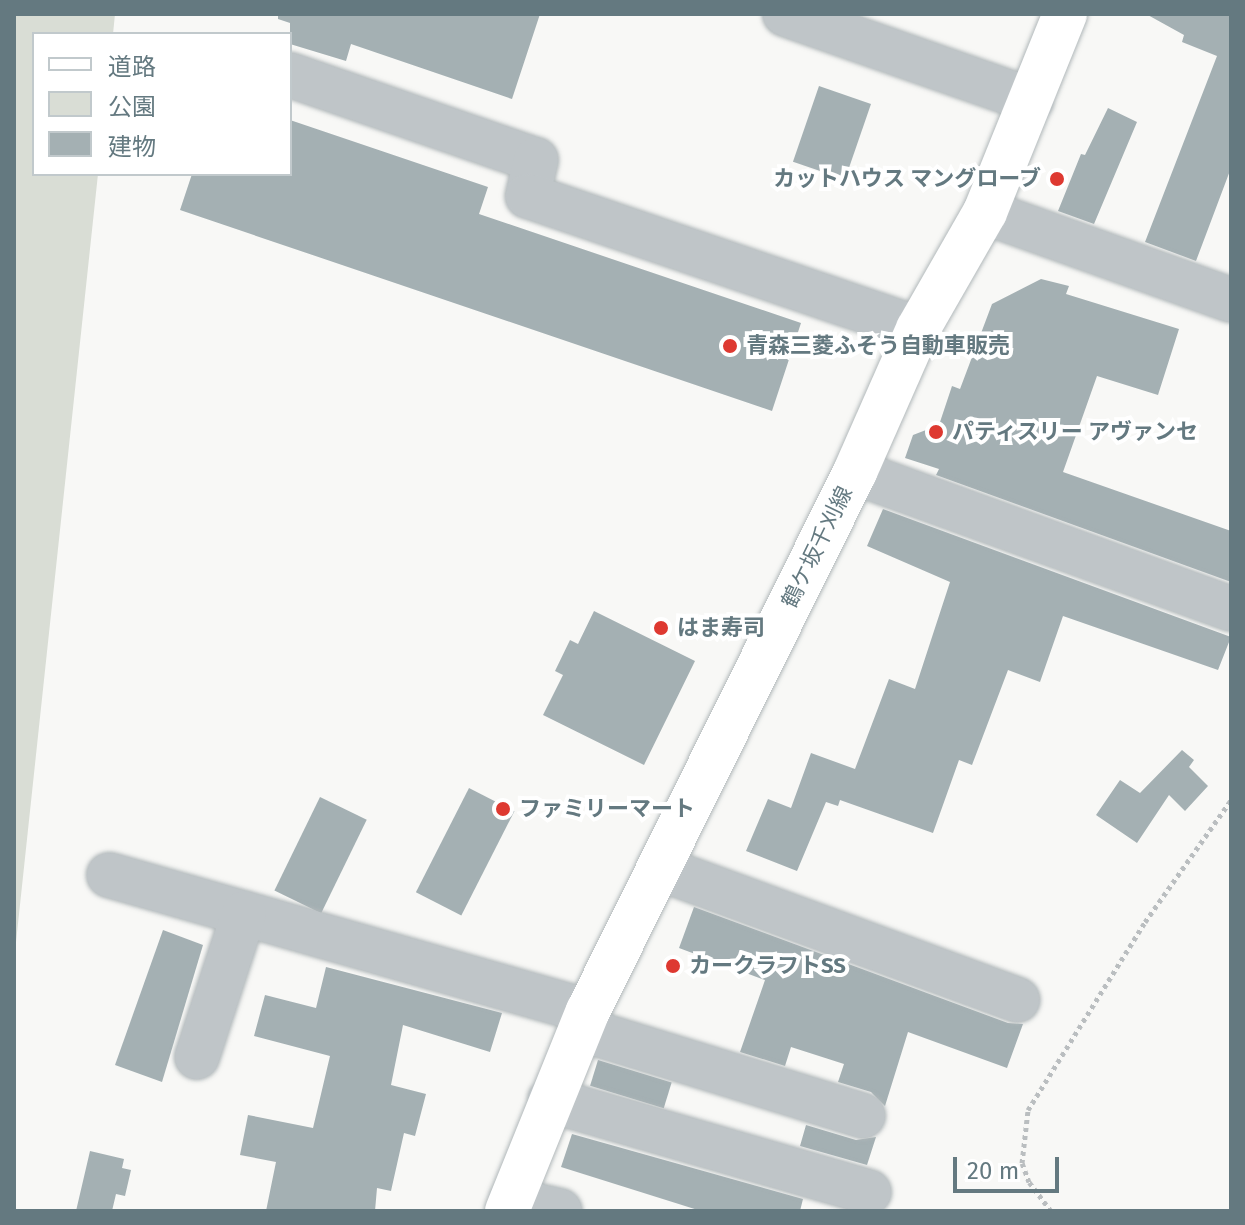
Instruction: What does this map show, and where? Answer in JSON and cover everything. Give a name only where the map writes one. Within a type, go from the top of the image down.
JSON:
[{"type":"main road","name":"鶴ケ坂千刈線","points":[[509,1205],[584,1020],[855,472],[918,329],[985,212],[1065,14]]},
{"type":"street","points":[[785,14],[1031,100]]},
{"type":"street","points":[[292,76],[536,160],[528,196],[918,329]]},
{"type":"street","points":[[985,212],[1231,300]]},
{"type":"street","points":[[855,472],[1231,609]]},
{"type":"street","points":[[659,868],[1017,1000]]},
{"type":"street","points":[[109,875],[244,913],[584,1020],[863,1116]]},
{"type":"street","points":[[197,1057],[244,913]]},
{"type":"street","points":[[550,1100],[869,1192]]},
{"type":"street","points":[[509,1205],[560,1211]]},
{"type":"path","points":[[1051,1211],[1029,1182],[1022,1163],[1028,1110],[1145,922],[1231,800]]},
{"type":"green space","points":[[14,14],[115,14],[113,32],[32,32],[32,176],[98,176],[14,961]]},
{"type":"building","points":[[278,14],[540,14],[512,99],[351,44],[346,61],[292,45],[290,23],[278,19]]},
{"type":"building","points":[[1146,14],[1231,14],[1231,168],[1196,261],[1145,242],[1217,56],[1182,42],[1184,35]]},
{"type":"building","points":[[819,86],[871,104],[845,180],[793,162]]},
{"type":"building","points":[[1108,108],[1137,122],[1094,224],[1058,211],[1081,154],[1085,155]]},
{"type":"building","points":[[292,121],[488,187],[479,214],[801,323],[772,411],[180,210],[191,176],[292,176]]},
{"type":"building","points":[[1041,279],[1069,286],[1066,294],[1179,329],[1158,395],[1097,376],[1063,472],[1231,531],[1231,582],[936,475],[939,469],[905,458],[913,435],[939,425],[952,386],[960,389],[992,304]]},
{"type":"building","points":[[883,509],[1231,637],[1218,670],[1063,616],[1040,682],[1008,670],[972,765],[959,760],[933,833],[840,800],[838,806],[826,802],[797,871],[746,851],[768,799],[791,808],[811,753],[855,769],[889,679],[915,689],[950,582],[867,546]]},
{"type":"building","points":[[594,611],[695,661],[644,765],[543,715],[563,675],[555,671],[570,640],[578,644]]},
{"type":"building","points":[[1182,750],[1194,760],[1189,767],[1208,786],[1185,811],[1169,795],[1137,843],[1096,815],[1120,780],[1140,793]]},
{"type":"building","points":[[469,788],[514,811],[461,915],[416,892]]},
{"type":"building","points":[[320,797],[367,820],[321,913],[274,890]]},
{"type":"building","points":[[694,907],[1008,1023],[1023,1024],[1007,1068],[908,1032],[885,1106],[871,1092],[838,1082],[844,1064],[791,1047],[785,1066],[740,1052],[765,980],[679,948]]},
{"type":"building","points":[[163,930],[203,945],[162,1082],[115,1065]]},
{"type":"building","points":[[326,967],[502,1013],[490,1052],[403,1025],[391,1085],[426,1094],[415,1136],[404,1133],[391,1191],[377,1188],[375,1211],[266,1211],[276,1162],[240,1155],[248,1115],[313,1128],[330,1056],[254,1036],[265,995],[316,1008]]},
{"type":"building","points":[[598,1060],[672,1083],[664,1108],[590,1086]]},
{"type":"building","points":[[806,1125],[856,1140],[876,1137],[867,1165],[800,1146]]},
{"type":"building","points":[[572,1134],[803,1199],[800,1211],[701,1211],[561,1167]]},
{"type":"building","points":[[90,1151],[124,1159],[122,1168],[131,1170],[125,1196],[116,1194],[112,1211],[76,1211]]},
{"type":"place","name":"カットハウス マングローブ","points":[[1057,179]]},
{"type":"place","name":"青森三菱ふそう自動車販売","points":[[730,346]]},
{"type":"place","name":"パティスリー アヴァンセ","points":[[936,432]]},
{"type":"place","name":"はま寿司","points":[[661,628]]},
{"type":"place","name":"ファミリーマート","points":[[503,809]]},
{"type":"place","name":"カークラフトSS","points":[[673,966]]}]
